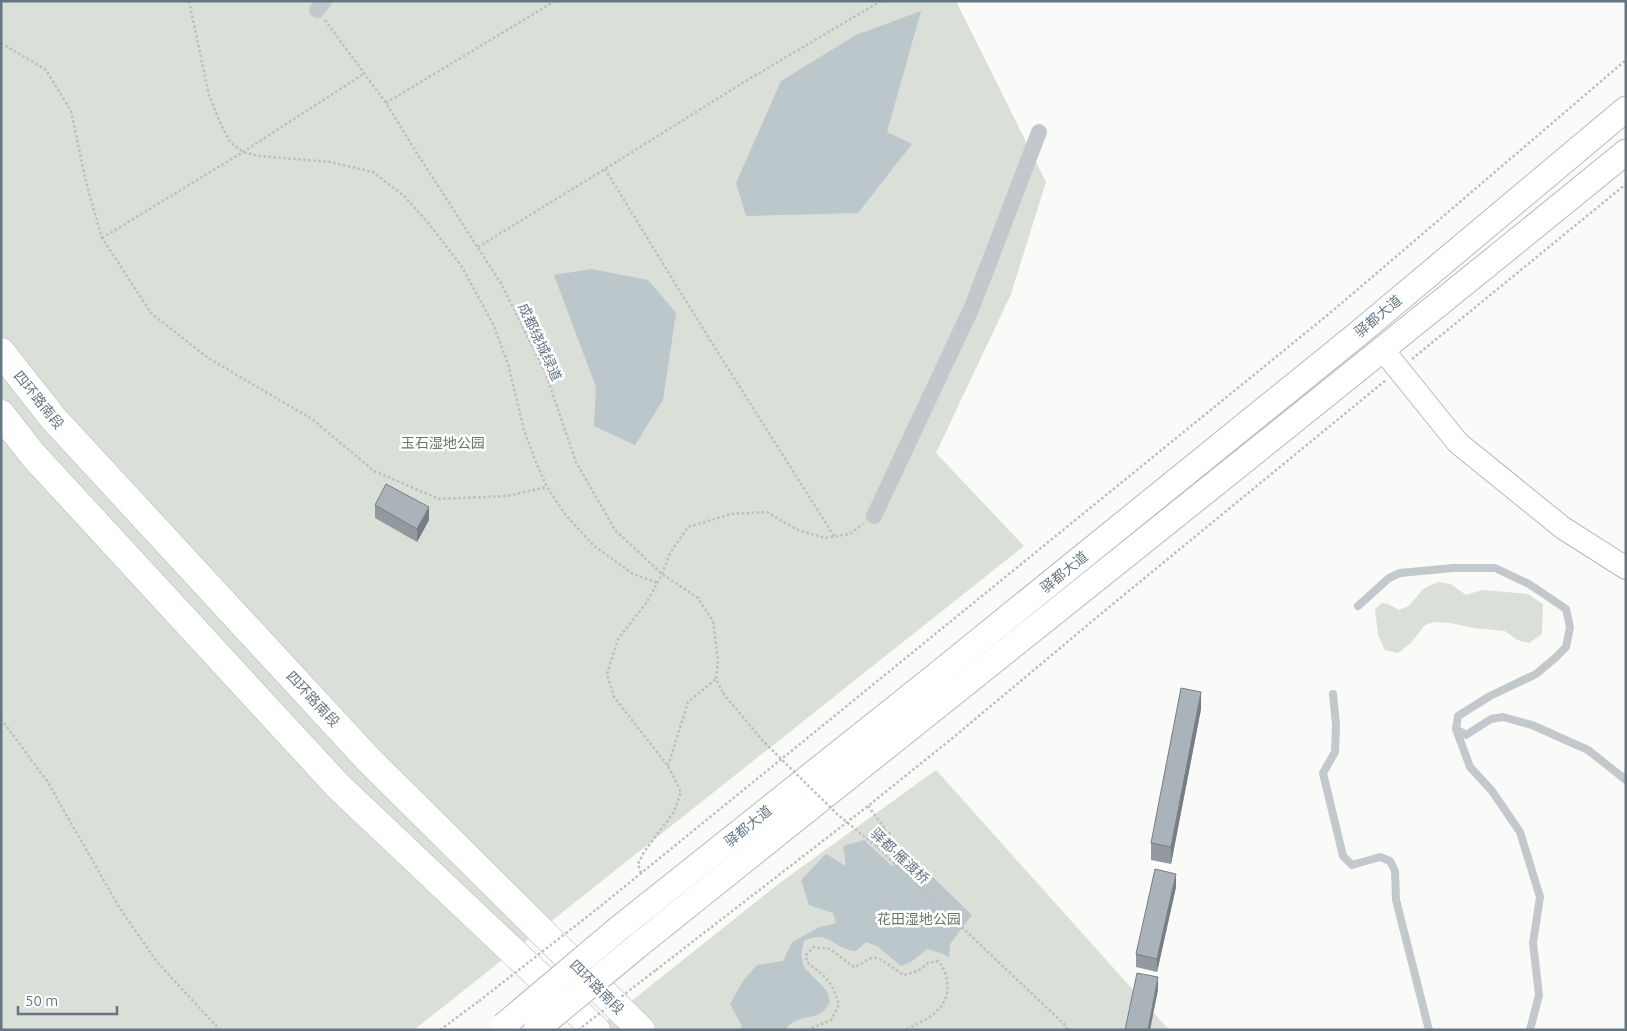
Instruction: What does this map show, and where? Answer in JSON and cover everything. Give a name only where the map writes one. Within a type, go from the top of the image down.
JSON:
[{"type":"highway","name":"四环路南段","points":[[1,352],[53,418],[360,750],[641,1030]]},
{"type":"highway","points":[[1,414],[33,455],[338,786],[596,1030]]},
{"type":"main road","name":"驿都大道","points":[[500,1028],[618,929],[928,682],[1359,332],[1626,109]]},
{"type":"main road","name":"驿都大道","points":[[536,1030],[636,947],[1383,350],[1626,152]]},
{"type":"street","points":[[874,516],[972,307],[1039,132]]},
{"type":"street","points":[[1383,350],[1458,443],[1563,528],[1626,568]]},
{"type":"lane","points":[[1358,606],[1389,578],[1400,573],[1453,568],[1495,568],[1529,584],[1566,609],[1570,627],[1566,647],[1536,674],[1490,696],[1458,716],[1456,729],[1470,767],[1492,791],[1520,832],[1540,897],[1533,943],[1539,996],[1530,1030]]},
{"type":"lane","points":[[1333,694],[1336,725],[1334,752],[1323,773],[1343,856],[1352,865],[1380,856],[1390,861],[1395,870],[1396,900],[1428,1030]]},
{"type":"lane","points":[[1456,729],[1466,735],[1491,719],[1503,717],[1532,725],[1588,750],[1626,780]]},
{"type":"path","points":[[189,1],[209,95],[220,124],[231,143],[243,152],[259,156],[330,162],[372,172],[404,196],[430,225],[462,267],[493,324],[508,364],[524,430],[547,487],[565,514],[593,545],[633,574],[658,583]]},
{"type":"path","points":[[386,103],[555,1]]},
{"type":"path","points":[[478,247],[744,82],[880,1]]},
{"type":"path","name":"成都绕城绿道","points":[[320,5],[386,103],[502,285],[545,372],[576,462],[615,530],[662,574],[698,598],[713,621],[718,661],[716,679],[723,693]]},
{"type":"path","points":[[1,43],[46,70],[71,111],[86,182],[102,238],[151,313],[208,358],[312,419],[374,471],[439,499],[507,496],[547,487]]},
{"type":"path","points":[[440,1030],[597,909],[640,872],[1322,319],[1626,60]]},
{"type":"path","points":[[102,238],[243,152],[365,73]]},
{"type":"path","points":[[605,169],[834,536]]},
{"type":"path","points":[[578,1030],[868,806],[955,736],[1108,608],[1626,184]]},
{"type":"path","points":[[640,872],[638,864],[644,852],[674,812],[681,792],[668,766],[614,697],[607,674],[618,639],[647,602],[658,583],[670,552],[688,527],[731,514],[768,512],[798,530],[825,538],[850,534],[874,516]]},
{"type":"path","points":[[668,766],[688,702],[716,679]]},
{"type":"path","name":"驿都·雁渡桥","points":[[723,693],[762,740],[837,814],[877,848],[1065,1025],[1068,1030]]},
{"type":"path","points":[[1,720],[47,781],[119,907],[157,962],[220,1030]]},
{"type":"path","points":[[868,806],[886,830],[881,832],[879,835],[880,841],[884,844],[889,843],[891,840],[890,834],[883,832],[880,835],[880,839],[882,843],[877,848]]},
{"type":"path","points":[[807,1030],[831,1020],[839,1005],[828,979],[807,962],[806,955],[814,947],[830,949],[854,967],[870,958],[878,957],[904,975],[918,971],[928,963],[938,961],[944,968],[946,976],[948,990],[945,1002],[937,1012],[922,1022],[904,1030]]},
{"type":"green space","name":"玉石湿地公园","points":[[1,1],[956,1],[1046,182],[1011,294],[936,453],[1024,546],[414,1030],[1,1030]]},
{"type":"green space","points":[[1438,582],[1451,584],[1466,595],[1482,590],[1528,594],[1543,604],[1542,634],[1529,643],[1517,640],[1505,631],[1434,622],[1425,625],[1411,643],[1398,653],[1385,650],[1378,635],[1375,609],[1382,603],[1399,610],[1409,606],[1423,589]]},
{"type":"green space","name":"花田湿地公园","points":[[936,770],[1169,1030],[595,1030],[781,882]]},
{"type":"shaded area","points":[[921,11],[887,132],[912,144],[858,213],[746,216],[736,183],[781,81],[856,35]]},
{"type":"shaded area","points":[[592,269],[648,280],[676,313],[663,400],[635,445],[594,426],[596,387],[554,275]]},
{"type":"shaded area","points":[[864,840],[892,866],[909,854],[972,915],[950,944],[949,957],[927,949],[911,962],[901,966],[877,946],[866,942],[856,951],[849,950],[825,938],[812,938],[804,941],[801,954],[804,967],[827,991],[830,1002],[825,1009],[819,1014],[793,1022],[785,1030],[742,1030],[741,1024],[730,1004],[743,981],[757,965],[783,961],[792,942],[820,927],[836,923],[833,913],[809,905],[801,880],[826,854],[846,866],[843,846]]},
{"type":"building","points":[[386,484],[429,507],[417,529],[375,505]]},
{"type":"building","points":[[1181,688],[1201,692],[1171,847],[1151,843]]},
{"type":"building","points":[[1155,869],[1176,874],[1157,959],[1136,954]]},
{"type":"building","points":[[1137,973],[1158,977],[1148,1030],[1125,1030]]}]
